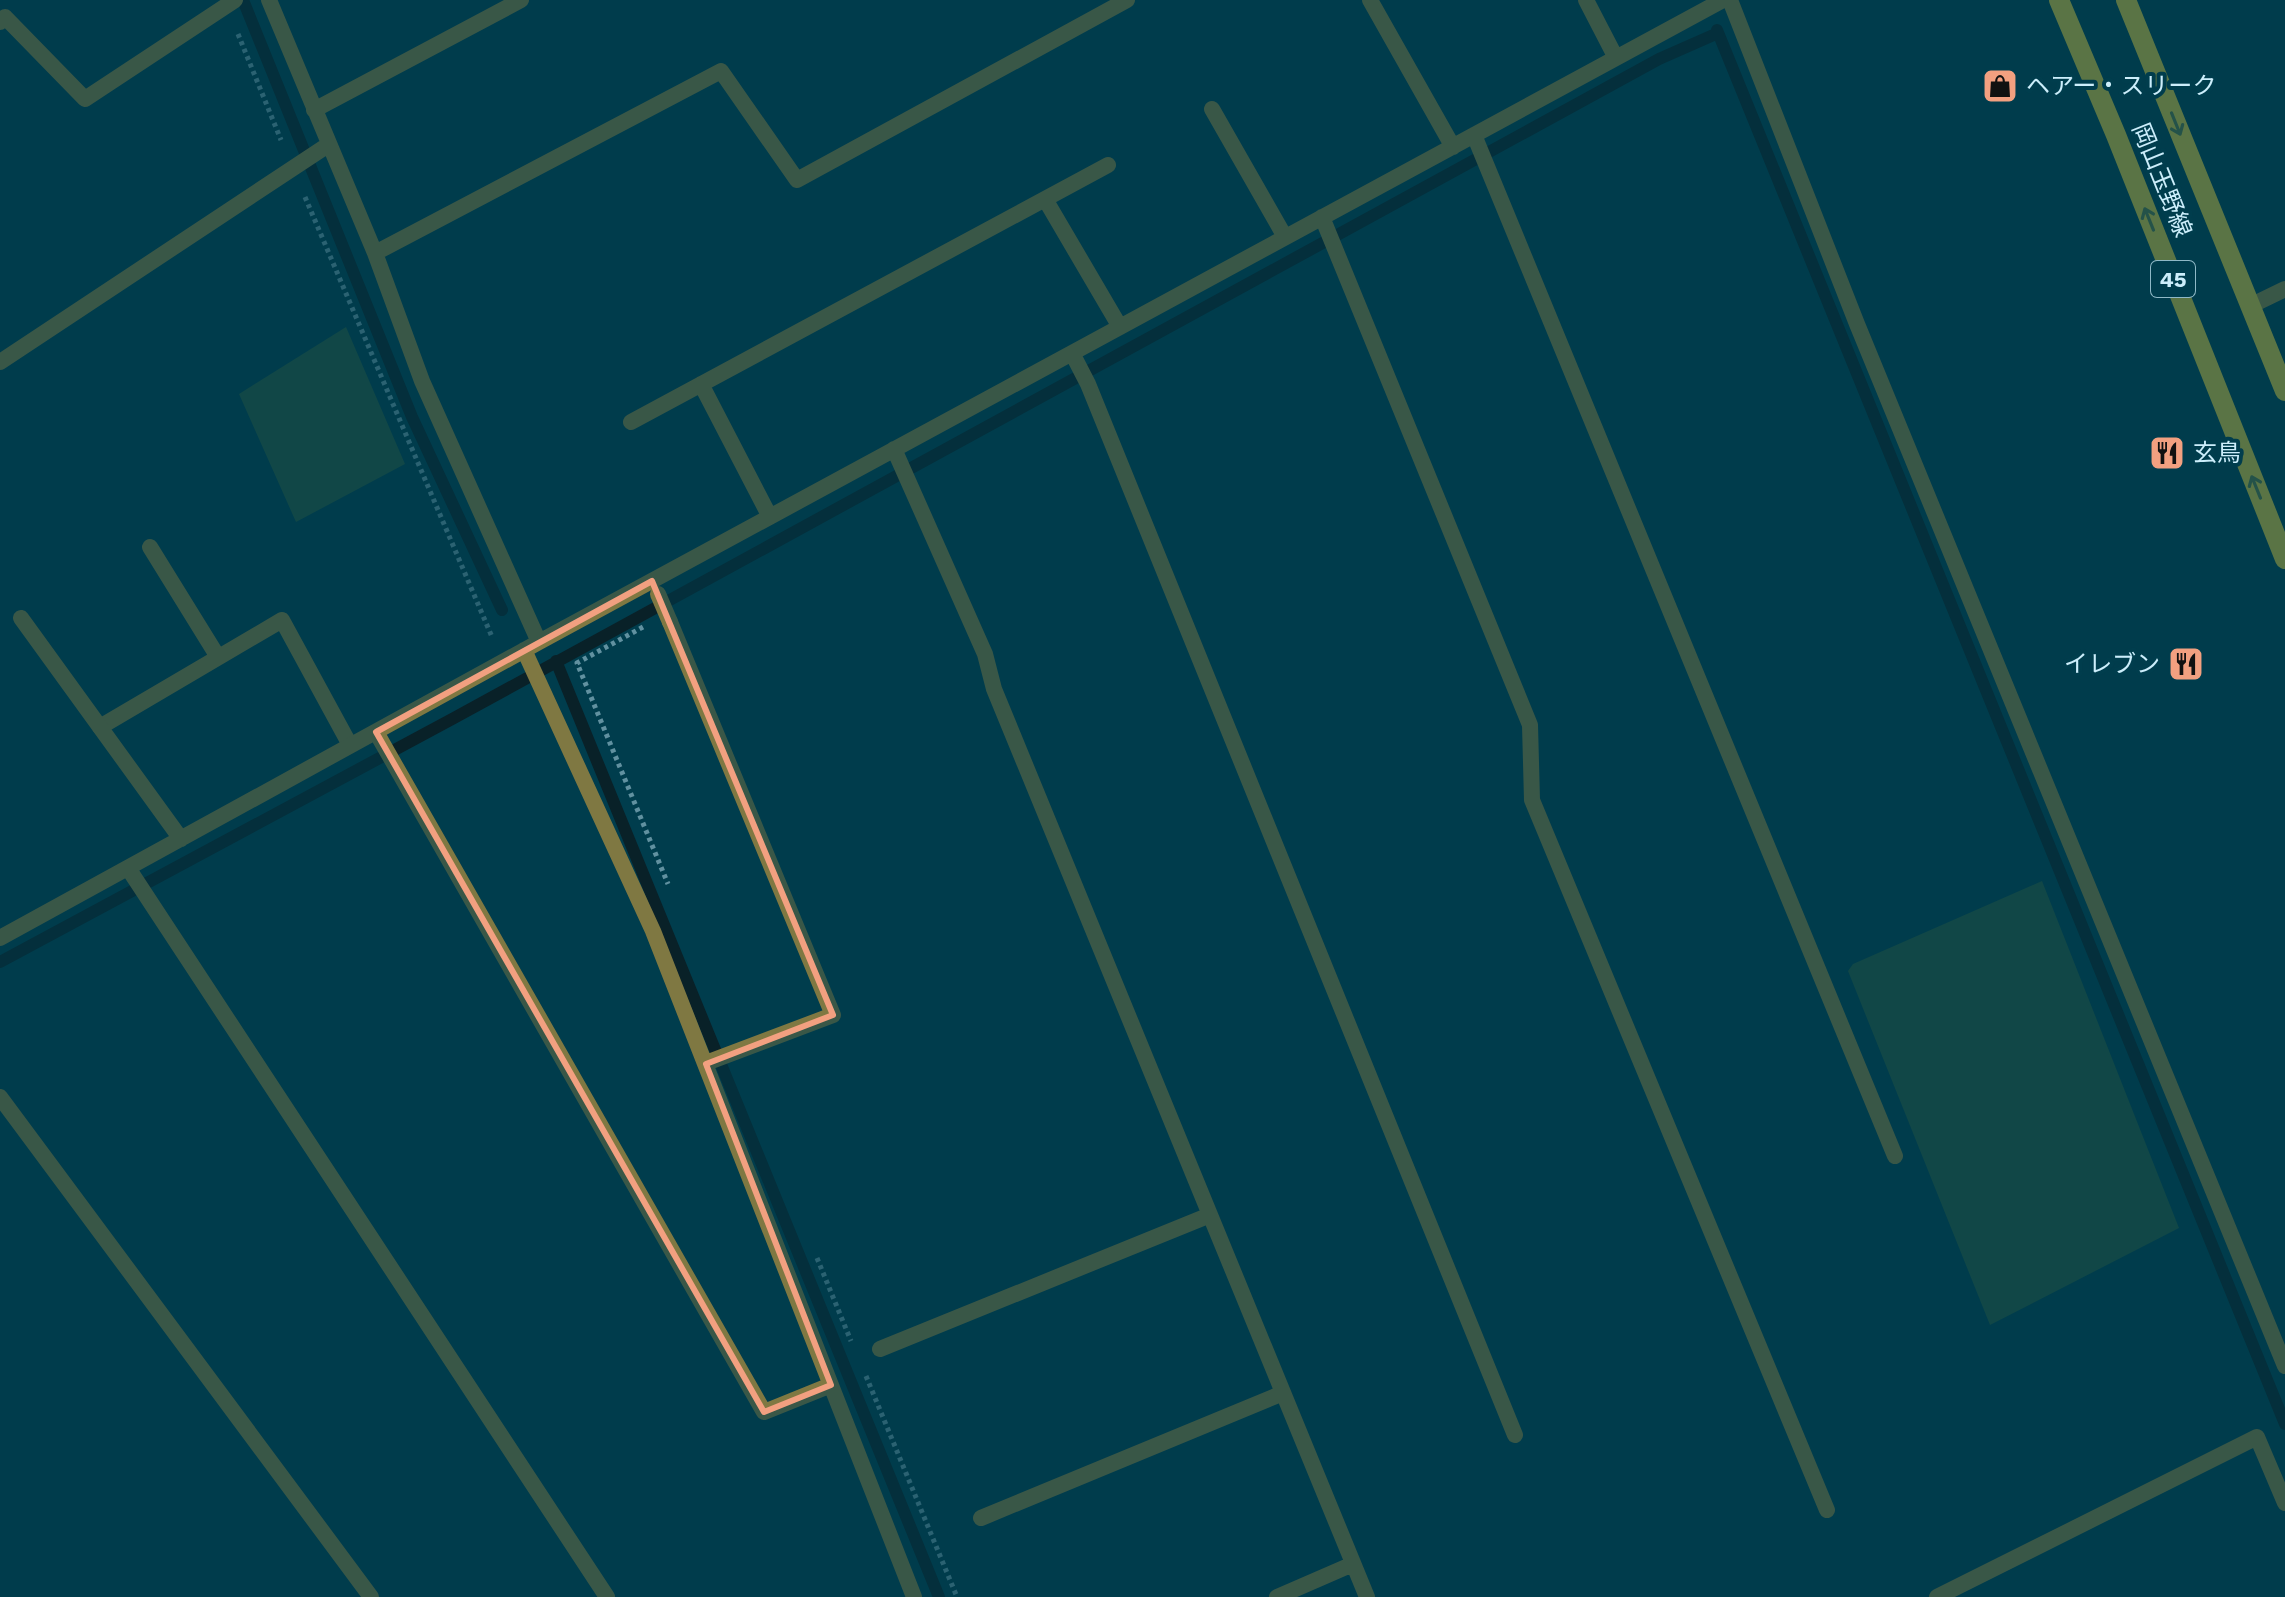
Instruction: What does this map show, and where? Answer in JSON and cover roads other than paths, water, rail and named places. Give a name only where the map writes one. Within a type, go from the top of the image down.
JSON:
[{"type":"main road","name":"岡山玉野線","points":[[2059,0],[2285,559]]},
{"type":"main road","name":"岡山玉野線","points":[[2126,0],[2285,391]]},
{"type":"street","points":[[269,0],[314,110],[322,149],[375,253],[422,381],[531,651],[539,682],[715,1060],[831,1385],[914,1597]]},
{"type":"street","points":[[314,110],[521,0]]},
{"type":"street","points":[[375,253],[721,71],[797,180],[1127,0]]},
{"type":"street","points":[[1370,0],[1453,147]]},
{"type":"street","points":[[1586,0],[1616,58]]},
{"type":"street","points":[[0,938],[130,871],[181,839],[350,745],[379,737],[503,662],[531,651],[655,587],[770,517],[898,456],[1075,359],[1120,327],[1285,237],[1324,223],[1453,147],[1475,138],[1723,0]]},
{"type":"street","points":[[1730,0],[1857,324],[2285,1366]]},
{"type":"street","points":[[0,22],[5,17],[85,99],[231,3]]},
{"type":"street","points":[[1212,109],[1285,237]]},
{"type":"street","points":[[1475,138],[1895,1156]]},
{"type":"street","points":[[0,362],[322,149]]},
{"type":"street","points":[[631,422],[1108,165]]},
{"type":"street","points":[[1045,199],[1120,327]]},
{"type":"street","points":[[1324,223],[1530,725],[1532,800],[1827,1510]]},
{"type":"street","points":[[2250,306],[2285,289]]},
{"type":"street","points":[[1075,359],[1088,384],[1515,1435]]},
{"type":"street","points":[[701,384],[770,517]]},
{"type":"street","points":[[898,456],[985,654],[994,689],[1367,1597]]},
{"type":"street","points":[[150,547],[218,657]]},
{"type":"street","points":[[655,587],[833,1015],[715,1060]]},
{"type":"street","points":[[21,618],[181,839]]},
{"type":"street","points":[[100,727],[282,620],[350,745]]},
{"type":"street","points":[[379,737],[764,1412],[831,1385]]},
{"type":"street","points":[[130,871],[607,1597]]},
{"type":"street","points":[[0,1097],[371,1597]]},
{"type":"street","points":[[880,1349],[1210,1215]]},
{"type":"street","points":[[981,1518],[1283,1393]]},
{"type":"street","points":[[1937,1597],[2257,1437],[2285,1503]]},
{"type":"street","points":[[1277,1597],[1353,1564]]},
{"type":"waterway","points":[[243,0],[412,417],[502,610]]},
{"type":"waterway","points":[[1717,30],[2285,1424]]},
{"type":"waterway","points":[[0,962],[454,718],[1659,59],[1718,33]]},
{"type":"waterway","points":[[556,661],[939,1597]]},
{"type":"place","name":"ヘアー・スリーク","points":[[2000,86]]},
{"type":"place","name":"玄鳥","points":[[2167,453]]},
{"type":"place","name":"イレブン","points":[[2186,664]]}]
